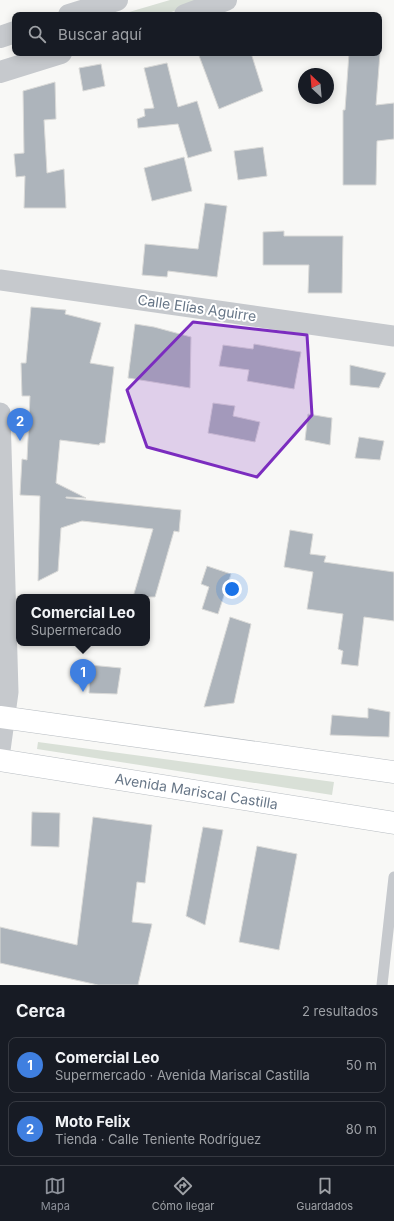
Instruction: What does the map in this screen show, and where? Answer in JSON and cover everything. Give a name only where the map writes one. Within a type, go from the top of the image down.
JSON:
[{"type":"main road","points":[[2,718],[394,772]]},
{"type":"main road","name":"Avenida Mariscal Castilla","points":[[0,760],[394,823]]},
{"type":"street","points":[[79,12],[117,0]]},
{"type":"street","points":[[193,12],[226,0]]},
{"type":"street","points":[[0,37],[12,33]]},
{"type":"street","points":[[0,72],[51,56]]},
{"type":"street","name":"Calle Elías Aguirre","points":[[0,280],[394,336]]},
{"type":"street","points":[[0,413],[8,692],[2,718],[0,750]]},
{"type":"lane","points":[[382,985],[394,877]]},
{"type":"highlighted area","points":[[193,322],[307,335],[312,415],[257,477],[147,447],[127,390]]},
{"type":"shaded area","points":[[170,0],[209,0],[171,12],[129,12]]},
{"type":"shaded area","points":[[38,742],[334,782],[332,795],[37,749]]},
{"type":"building","points":[[199,56],[252,56],[263,91],[219,109]]},
{"type":"building","points":[[349,56],[380,56],[376,105],[394,103],[394,139],[377,141],[376,185],[343,185],[343,110],[345,110]]},
{"type":"building","points":[[167,63],[178,107],[197,101],[212,151],[188,158],[178,124],[138,128],[137,119],[145,116],[144,109],[154,108],[144,68]]},
{"type":"building","points":[[101,64],[105,86],[83,91],[79,68]]},
{"type":"building","points":[[55,82],[56,119],[44,120],[47,173],[64,169],[66,208],[24,208],[25,176],[16,177],[14,154],[24,153],[23,91]]},
{"type":"building","points":[[263,147],[267,176],[238,180],[234,151]]},
{"type":"building","points":[[184,157],[192,191],[152,201],[144,168]]},
{"type":"building","points":[[205,203],[227,206],[217,277],[168,271],[167,277],[142,275],[145,244],[198,249]]},
{"type":"building","points":[[284,231],[284,236],[343,236],[342,293],[308,293],[309,265],[263,265],[263,232]]},
{"type":"building","points":[[31,307],[66,310],[65,314],[101,323],[90,363],[114,367],[105,443],[100,443],[99,445],[60,440],[56,483],[86,498],[66,498],[181,510],[179,532],[174,531],[155,597],[150,597],[150,594],[134,594],[153,529],[82,521],[61,528],[58,571],[38,581],[40,496],[20,495],[22,459],[27,460],[30,396],[22,396],[21,363],[26,363]]},
{"type":"building","points":[[135,324],[154,327],[191,337],[190,388],[128,378]]},
{"type":"building","points":[[254,344],[301,352],[294,389],[247,381],[249,370],[219,366],[223,345],[253,349]]},
{"type":"building","points":[[350,365],[386,373],[379,388],[350,385]]},
{"type":"building","points":[[213,403],[235,406],[233,416],[260,422],[255,442],[208,433]]},
{"type":"building","points":[[308,414],[332,418],[330,445],[305,440]]},
{"type":"building","points":[[359,437],[384,441],[380,460],[355,458]]},
{"type":"building","points":[[290,530],[313,534],[310,554],[326,556],[324,562],[394,572],[394,621],[364,617],[358,666],[341,664],[343,651],[338,649],[343,614],[307,609],[313,572],[284,567]]},
{"type":"building","points":[[207,566],[231,574],[218,614],[202,609],[209,587],[201,584]]},
{"type":"building","points":[[230,617],[251,624],[234,703],[204,707]]},
{"type":"building","points":[[90,665],[121,668],[117,694],[89,693]]},
{"type":"building","points":[[368,708],[390,712],[389,737],[330,735],[332,715],[368,718]]},
{"type":"building","points":[[32,812],[60,813],[59,847],[31,846]]},
{"type":"building","points":[[93,817],[152,825],[145,883],[137,882],[132,922],[152,924],[138,985],[98,985],[0,963],[0,927],[77,945]]},
{"type":"building","points":[[203,827],[223,830],[205,925],[186,916]]},
{"type":"building","points":[[257,846],[297,854],[279,950],[239,942]]},
{"type":"place","name":"Moto Felix","points":[[20,441]]},
{"type":"place","name":"Comercial Leo","points":[[83,692]]}]
